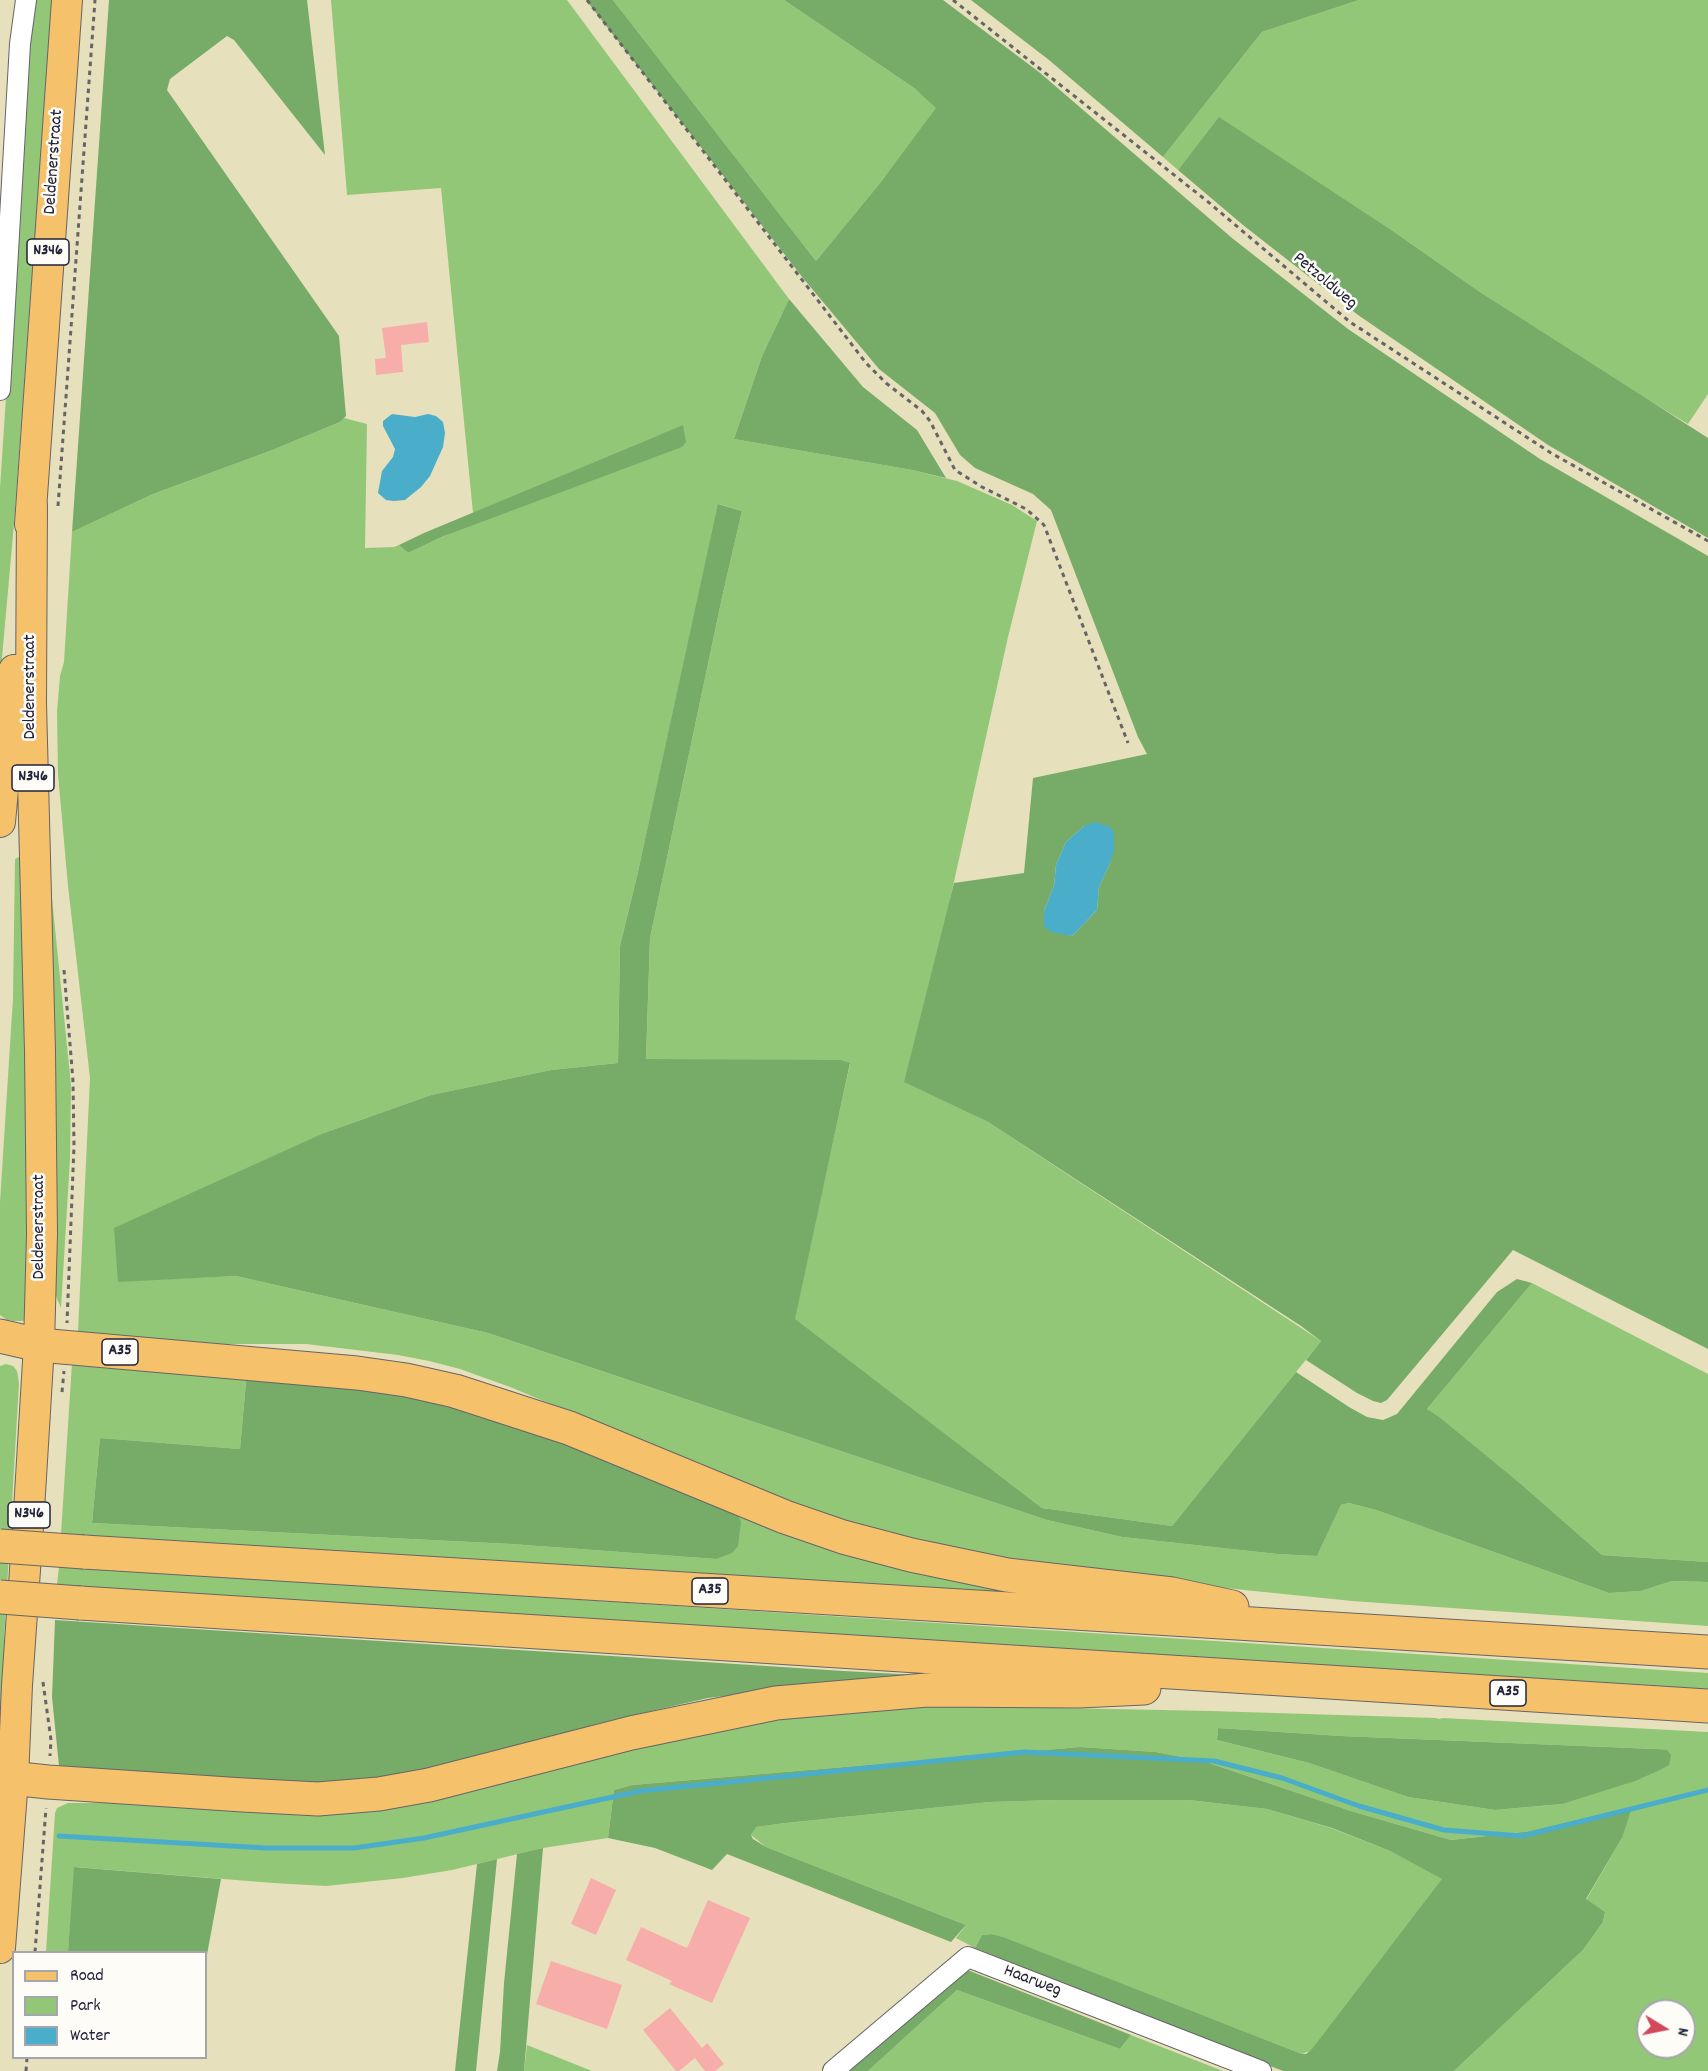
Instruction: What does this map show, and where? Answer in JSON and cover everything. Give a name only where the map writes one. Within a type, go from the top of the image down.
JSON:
[{"type":"highway","name":"A35","points":[[0,1336],[39,1345],[335,1371],[406,1380],[455,1391],[569,1428],[785,1517],[843,1537],[911,1555],[1007,1575],[1173,1594],[1335,1630]]},
{"type":"highway","name":"A35","points":[[0,1546],[1708,1652]]},
{"type":"highway","name":"A35","points":[[0,1597],[1708,1706]]},
{"type":"highway","name":"A35","points":[[7,1778],[243,1796],[318,1798],[379,1794],[429,1785],[631,1733],[776,1703],[927,1690],[1079,1691],[1307,1680]]},
{"type":"main road","name":"Deldenerstraat","points":[[0,822],[32,504],[67,0]]},
{"type":"main road","name":"Deldenerstraat","points":[[0,1948],[7,1778],[17,1685],[39,1345],[42,1234],[31,703],[32,504]]},
{"type":"street","points":[[0,390],[20,44],[26,0]]},
{"type":"street","name":"Haarweg","points":[[833,2071],[968,1957],[1261,2071]]},
{"type":"path","points":[[587,0],[866,363],[886,383],[922,411],[930,421],[955,470],[982,487],[1026,509],[1044,525],[1128,743]]},
{"type":"path","name":"Petzoldweg","points":[[953,0],[1207,201],[1350,322],[1551,453],[1708,541]]},
{"type":"green space","points":[[32,0],[52,0],[14,524],[0,680],[0,488]]},
{"type":"green space","points":[[109,0],[307,0],[325,155],[234,40],[227,36],[170,79],[167,90],[339,336],[346,416],[340,422],[270,451],[153,494],[72,532]]},
{"type":"green space","points":[[331,0],[567,0],[789,299],[762,356],[734,439],[912,470],[957,481],[1012,505],[1037,521],[1008,637],[946,918],[905,1082],[988,1122],[1321,1341],[1172,1526],[1042,1508],[794,1319],[850,1064],[646,1060],[650,938],[742,511],[719,504],[620,946],[618,1063],[551,1070],[431,1095],[324,1133],[118,1281],[236,1276],[488,1333],[1047,1520],[1122,1537],[1277,1554],[1317,1556],[1341,1505],[1349,1503],[1376,1510],[1609,1593],[1641,1591],[1672,1581],[1708,1582],[1708,1626],[1352,1601],[1176,1583],[993,1560],[824,1518],[510,1387],[460,1369],[429,1361],[306,1344],[166,1344],[78,1331],[90,1078],[68,886],[58,774],[57,712],[60,676],[64,662],[72,532],[153,494],[270,451],[340,422],[344,418],[367,424],[365,548],[399,545],[408,553],[664,433],[473,513],[441,188],[347,195]]},
{"type":"green space","points":[[586,0],[613,0],[816,261],[880,183],[936,108],[914,88],[784,0],[943,0],[1039,72],[1232,238],[1348,329],[1540,459],[1708,556],[1708,1349],[1513,1250],[1387,1400],[1381,1403],[1373,1401],[1306,1360],[1321,1341],[1301,1326],[988,1122],[904,1082],[954,883],[1024,873],[1033,778],[1147,754],[1138,737],[1051,510],[1033,494],[975,468],[960,455],[935,413],[879,369],[803,278]],"holes":[[[1084,826],[1110,863],[1099,887],[1097,910],[1072,936],[1044,926],[1044,911],[1054,886],[1056,865],[1066,842]]]},
{"type":"green space","points":[[613,0],[784,0],[914,88],[937,108],[880,183],[816,261]]},
{"type":"green space","points":[[971,0],[1359,0],[1262,32],[1163,157],[1049,60]]},
{"type":"green space","points":[[1359,0],[1708,0],[1708,394],[1688,424],[1623,385],[1480,292],[1393,231],[1219,118],[1178,170],[1163,157],[1262,32]]},
{"type":"green space","points":[[1219,117],[1393,231],[1480,292],[1708,438],[1708,538],[1548,445],[1358,315],[1243,225],[1178,170]]},
{"type":"green space","points":[[789,299],[863,387],[917,430],[946,478],[734,439],[762,356]]},
{"type":"green space","points":[[683,425],[686,442],[682,447],[444,536],[408,553],[399,545],[424,533]]},
{"type":"green space","points":[[718,504],[742,511],[650,938],[646,1059],[840,1060],[850,1063],[795,1319],[1042,1508],[1172,1526],[1296,1372],[1367,1417],[1383,1420],[1397,1414],[1497,1292],[1517,1279],[1532,1283],[1427,1409],[1521,1484],[1602,1555],[1708,1562],[1708,1582],[1672,1581],[1641,1591],[1609,1593],[1376,1510],[1349,1503],[1341,1505],[1317,1556],[1277,1554],[1122,1537],[1047,1520],[488,1333],[236,1276],[118,1282],[114,1228],[324,1133],[431,1095],[551,1070],[618,1063],[620,946]]},
{"type":"green space","points":[[46,840],[71,1085],[70,1159],[61,1308],[55,1294]]},
{"type":"green space","points":[[21,856],[33,1313],[23,1321],[13,1321],[0,1315],[0,1202],[13,998],[15,859]]},
{"type":"green space","points":[[1532,1283],[1708,1374],[1708,1562],[1602,1555],[1521,1484],[1427,1409]]},
{"type":"green space","points":[[72,1363],[247,1371],[240,1449],[100,1438],[92,1523],[511,1544],[716,1559],[733,1504],[1077,1598],[61,1534]]},
{"type":"green space","points":[[6,1364],[13,1366],[17,1371],[19,1383],[4,1640],[8,1707],[0,1733],[0,1366]]},
{"type":"green space","points":[[247,1371],[441,1397],[733,1504],[741,1522],[738,1546],[732,1553],[716,1559],[511,1544],[92,1523],[100,1438],[240,1449]]},
{"type":"green space","points":[[59,1566],[1708,1673],[1708,1692],[56,1594]]},
{"type":"green space","points":[[55,1620],[1009,1680],[808,1685],[708,1698],[612,1720],[428,1771],[330,1786],[62,1770],[59,1766],[52,1697]]},
{"type":"green space","points":[[913,1705],[1443,1718],[1708,1732],[1708,2071],[1454,2071],[1583,1950],[1603,1922],[1605,1912],[1586,1900],[1622,1838],[1531,1831],[1451,1840],[1351,1811],[1206,1762],[1156,1752],[1080,1747],[632,1785],[614,1790],[608,1838],[543,1848],[452,1870],[403,1878],[326,1886],[75,1867],[68,1951],[46,1951],[55,1813],[57,1808],[68,1803],[422,1803],[744,1721]],"holes":[[[1218,1728],[1341,1736],[1655,1749],[1562,1804],[1495,1810],[1408,1797],[1309,1763],[1217,1740]]]},
{"type":"green space","points":[[1218,1728],[1341,1736],[1655,1749],[1667,1750],[1671,1755],[1669,1765],[1660,1770],[1635,1781],[1562,1804],[1495,1810],[1408,1797],[1309,1763],[1217,1740]]},
{"type":"green space","points":[[1080,1747],[1156,1752],[1206,1762],[1351,1811],[1451,1840],[1531,1831],[1632,1807],[1622,1838],[1586,1899],[1605,1912],[1603,1922],[1583,1950],[1454,2071],[1283,2071],[975,1948],[982,1935],[992,1934],[1003,1937],[1306,2054],[1442,1879],[1390,1851],[1332,1828],[1267,1809],[1189,1800],[990,1802],[756,1827],[751,1835],[753,1839],[766,1847],[966,1925],[951,1942],[727,1854],[712,1870],[655,1848],[608,1838],[614,1790],[632,1785]]},
{"type":"green space","points":[[1189,1800],[1267,1809],[1331,1828],[1390,1851],[1443,1879],[1312,2050],[1302,2054],[1002,1937],[992,1934],[982,1935],[975,1948],[956,1938],[966,1925],[766,1847],[751,1835],[755,1827],[786,1823],[990,1802]]},
{"type":"green space","points":[[543,1848],[524,2071],[497,2071],[517,1854]]},
{"type":"green space","points":[[497,1859],[476,2071],[455,2071],[477,1864]]},
{"type":"green space","points":[[74,1867],[221,1879],[207,1955],[207,1951],[68,1951]]},
{"type":"green space","points":[[960,1967],[1131,2035],[1120,2049],[957,1990],[868,2071],[835,2071]]},
{"type":"green space","points":[[957,1990],[1120,2049],[1131,2035],[1223,2071],[868,2071]]},
{"type":"green space","points":[[527,2045],[592,2071],[524,2071]]},
{"type":"water","points":[[392,414],[415,417],[428,414],[436,416],[443,422],[445,433],[443,447],[430,476],[405,500],[394,501],[386,500],[378,493],[382,471],[393,457],[395,449],[383,426],[383,421]]},
{"type":"water","points":[[1094,822],[1108,826],[1112,829],[1114,836],[1114,850],[1099,887],[1097,910],[1072,936],[1051,932],[1044,926],[1044,911],[1054,886],[1056,865],[1066,842],[1084,826]]},
{"type":"building","points":[[427,322],[429,342],[401,345],[403,372],[376,375],[375,359],[386,358],[382,328]]},
{"type":"building","points":[[591,1878],[616,1890],[596,1935],[571,1924]]},
{"type":"building","points":[[708,1900],[750,1918],[712,2003],[669,1984],[672,1981],[626,1960],[641,1927],[687,1948]]},
{"type":"building","points":[[551,1961],[622,1985],[607,2029],[536,2004]]},
{"type":"building","points":[[670,2008],[702,2048],[707,2043],[724,2064],[715,2071],[705,2071],[695,2058],[676,2071],[643,2030]]},
{"type":"waterway","points":[[59,1836],[266,1848],[354,1848],[424,1838],[640,1791],[1024,1752],[1214,1761],[1282,1778],[1359,1806],[1444,1830],[1522,1836],[1708,1790]]}]
